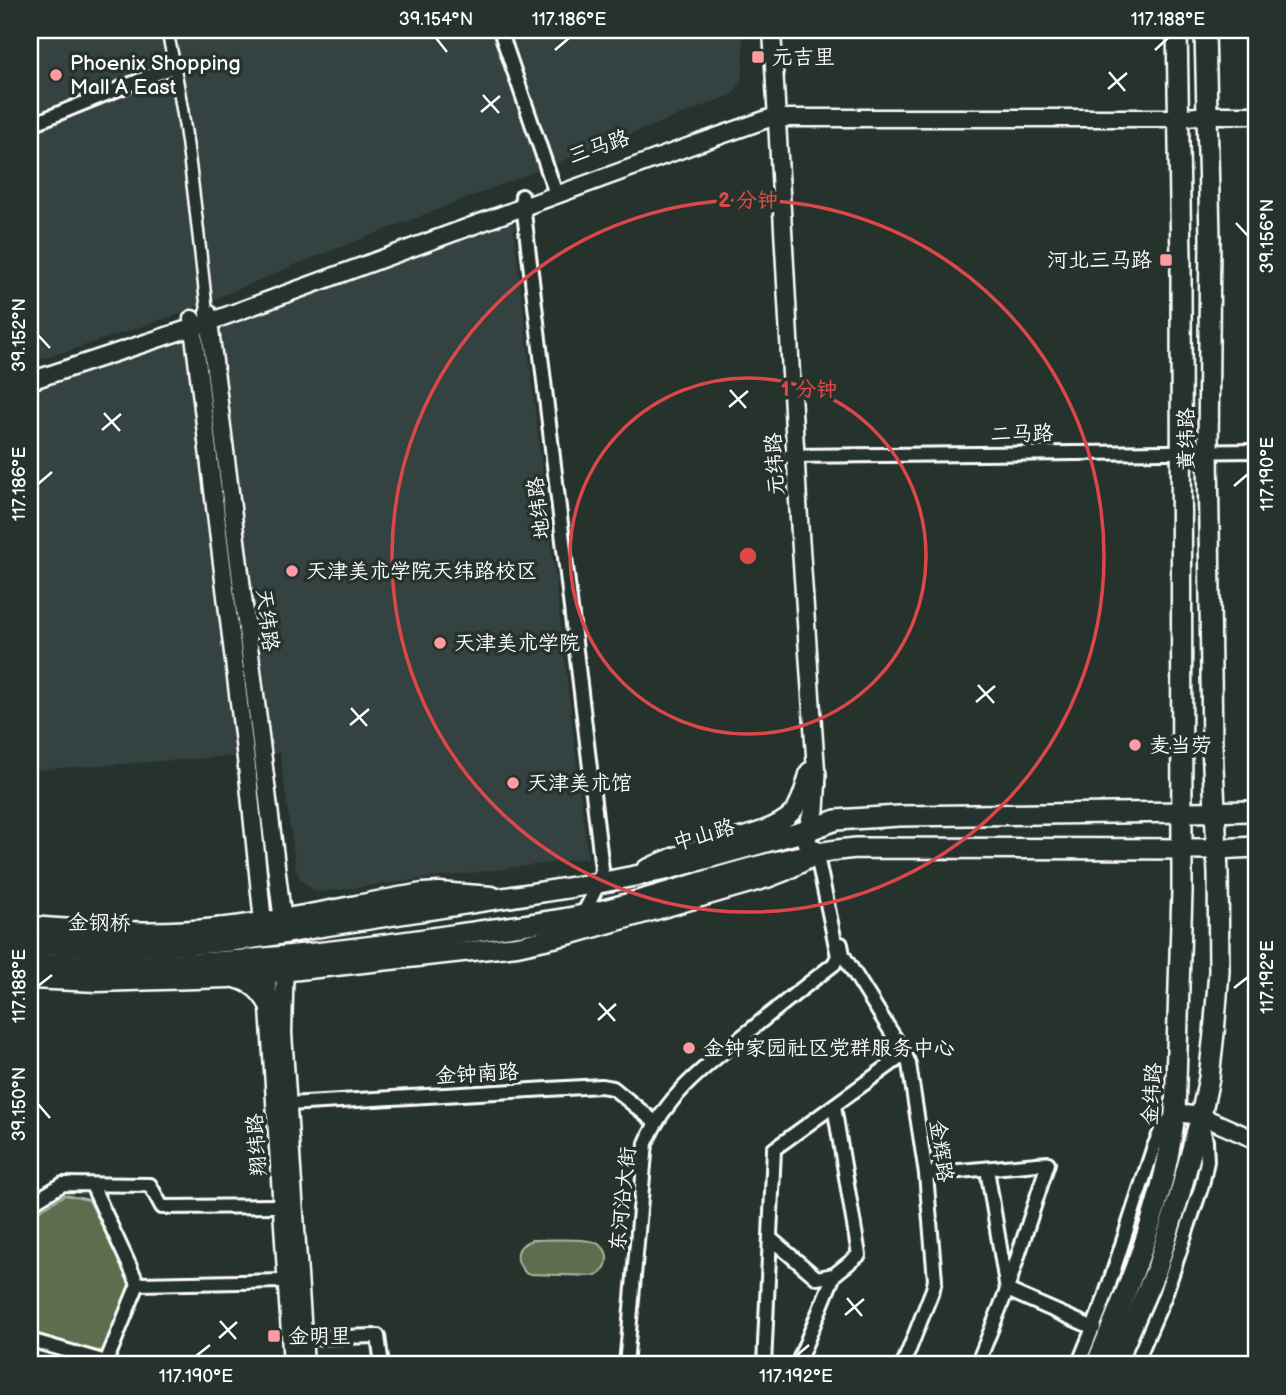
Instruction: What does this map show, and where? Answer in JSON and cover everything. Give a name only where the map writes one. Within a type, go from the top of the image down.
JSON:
[{"type":"main road","name":"黄纬路","points":[[1177,30],[1181,260],[1182,812]]},
{"type":"main road","name":"黄纬路","points":[[1205,30],[1210,237],[1208,452],[1212,745],[1217,849]]},
{"type":"main road","points":[[783,860],[801,848],[814,826],[816,799],[812,772]]},
{"type":"main road","name":"中山路","points":[[284,927],[318,927],[630,877],[665,870],[836,820],[900,816],[1256,811]]},
{"type":"main road","name":"金纬路","points":[[1096,1365],[1135,1273],[1171,1144],[1175,1113],[1181,947],[1182,812]]},
{"type":"main road","points":[[228,978],[325,952],[583,915],[783,860],[856,848],[1256,847]]},
{"type":"main road","points":[[1115,1365],[1157,1268],[1201,1116],[1212,1056],[1219,971],[1217,849]]},
{"type":"main road","points":[[166,956],[279,966],[517,946],[572,934],[767,878],[821,853]]},
{"type":"main road","points":[[30,926],[145,931],[263,929],[284,927],[423,893],[500,897]]},
{"type":"main road","points":[[166,956],[263,929]]},
{"type":"main road","name":"金钢桥","points":[[30,944],[166,956]]},
{"type":"main road","name":"金钢桥","points":[[30,963],[94,965],[166,956]]},
{"type":"main road","points":[[30,979],[97,982],[228,978],[252,985],[263,996],[276,1003]]},
{"type":"street","points":[[167,30],[175,66],[192,184],[200,319]]},
{"type":"street","points":[[500,30],[554,190]]},
{"type":"street","name":"元纬路","points":[[765,30],[775,116],[772,140],[812,772]]},
{"type":"street","name":"元纬路","points":[[772,30],[792,456]]},
{"type":"street","points":[[30,125],[175,66]]},
{"type":"street","name":"三马路","points":[[30,381],[522,201],[798,110],[1256,115]]},
{"type":"street","name":"三马路","points":[[775,116],[1177,113]]},
{"type":"street","name":"地纬路","points":[[522,201],[602,869],[599,883],[572,934]]},
{"type":"street","name":"三马路","points":[[30,371],[200,319]]},
{"type":"street","name":"天纬路","points":[[200,319],[284,927]]},
{"type":"street","name":"天纬路","points":[[200,319],[263,929]]},
{"type":"street","name":"二马路","points":[[792,456],[1256,451]]},
{"type":"street","points":[[630,877],[662,861],[698,848],[776,825],[795,810],[812,772]]},
{"type":"street","points":[[814,826],[821,853]]},
{"type":"street","name":"金辉路","points":[[821,853],[843,955],[909,1064],[926,1174],[936,1280],[903,1365]]},
{"type":"street","name":"东河沿大街","points":[[626,1365],[646,1143],[672,1099],[715,1058],[834,964],[838,956],[821,853]]},
{"type":"street","name":"翔纬路","points":[[284,927],[276,1003],[282,1206],[292,1365]]},
{"type":"street","name":"翔纬路","points":[[263,929],[279,966]]},
{"type":"street","points":[[276,1003],[293,980],[279,966]]},
{"type":"street","name":"翔纬路","points":[[276,1003],[284,1033],[305,1365]]},
{"type":"street","points":[[764,1365],[774,1149],[905,1055]]},
{"type":"street","name":"金钟南路","points":[[288,1104],[601,1086],[613,1088],[656,1123]]},
{"type":"street","points":[[770,1238],[817,1278],[834,1275],[859,1255],[834,1106]]},
{"type":"street","points":[[1078,1365],[1117,1263],[1153,1149],[1160,1133],[1175,1113],[1201,1116],[1256,1140]]},
{"type":"street","points":[[1135,1365],[1164,1298],[1202,1185],[1206,1141],[1201,1116]]},
{"type":"street","points":[[926,1174],[1048,1163],[1007,1290],[977,1365]]},
{"type":"street","points":[[987,1169],[1007,1290]]},
{"type":"street","points":[[30,1204],[63,1184],[150,1185],[162,1207],[282,1206]]},
{"type":"street","points":[[30,1340],[106,1363],[138,1284],[92,1185]]},
{"type":"street","points":[[797,1365],[834,1275]]},
{"type":"street","points":[[138,1284],[286,1282]]},
{"type":"street","points":[[1007,1290],[1094,1328]]},
{"type":"street","points":[[303,1338],[378,1336],[382,1365]]},
{"type":"shaded area","points":[[30,30],[743,30],[743,68],[741,82],[731,95],[297,264],[182,313],[30,362]]},
{"type":"shaded area","name":"天津美术学院天纬路校区","points":[[513,222],[588,858],[320,892],[313,890],[300,879],[296,869],[280,753],[30,770],[30,390],[197,336]]},
{"type":"green space","points":[[65,1195],[89,1200],[131,1286],[106,1349],[88,1354],[30,1335],[30,1216]]},
{"type":"green space","points":[[532,1240],[594,1242],[605,1250],[607,1264],[596,1276],[527,1274],[519,1264],[518,1254],[522,1246]]},
{"type":"place","name":"元吉里","points":[[758,57]]},
{"type":"place","name":"Phoenix Shopping Mall A East","points":[[56,75]]},
{"type":"place","name":"河北三马路","points":[[1166,260]]},
{"type":"place","name":"天津美术学院天纬路校区","points":[[292,571]]},
{"type":"place","name":"天津美术学院","points":[[440,643]]},
{"type":"place","name":"麦当劳","points":[[1135,745]]},
{"type":"place","name":"天津美术馆","points":[[513,783]]},
{"type":"place","name":"金钟家园社区党群服务中心","points":[[689,1048]]},
{"type":"place","name":"金明里","points":[[274,1336]]}]
